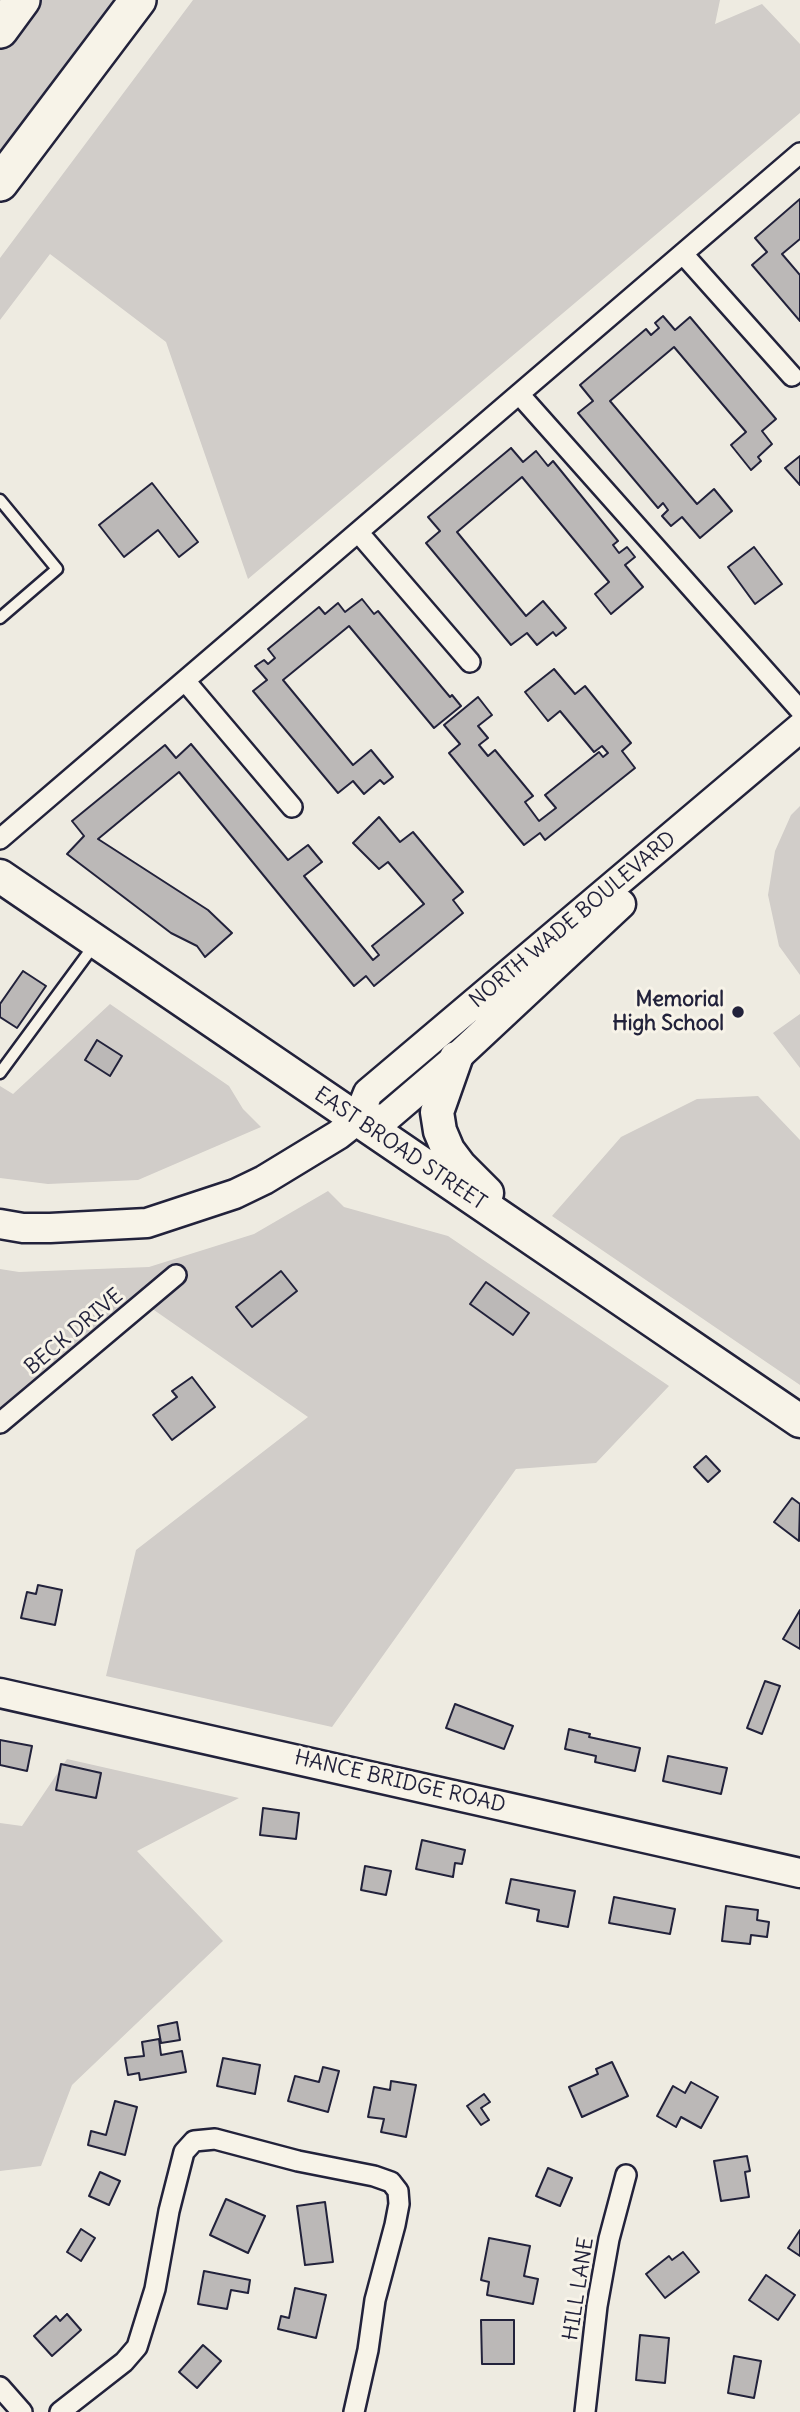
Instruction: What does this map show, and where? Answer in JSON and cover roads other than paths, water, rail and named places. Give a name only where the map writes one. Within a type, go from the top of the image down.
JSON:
[{"type":"highway","points":[[0,30],[22,0]]},
{"type":"highway","points":[[0,183],[138,0]]},
{"type":"main road","name":"NORTH WADE BOULEVARD","points":[[0,1224],[23,1228],[50,1228],[147,1223],[235,1194],[338,1135],[356,1120],[368,1093],[800,728]]},
{"type":"main road","name":"NORTH WADE BOULEVARD","points":[[356,1120],[386,1118],[456,1058],[594,927],[800,751]]},
{"type":"main road","name":"EAST BROAD STREET","points":[[0,876],[800,1421]]},
{"type":"main road","points":[[456,1058],[437,1112],[440,1131],[448,1150],[460,1166],[517,1230]]},
{"type":"main road","name":"HANCE BRIDGE ROAD","points":[[0,1693],[800,1873]]},
{"type":"street","points":[[0,839],[800,153]]},
{"type":"street","points":[[683,254],[792,376]]},
{"type":"street","points":[[519,394],[800,710]]},
{"type":"street","points":[[358,533],[470,662]]},
{"type":"street","points":[[186,682],[292,807]]},
{"type":"street","name":"BECK DRIVE","points":[[0,1423],[176,1275]]},
{"type":"street","points":[[60,2412],[124,2362],[137,2347],[155,2289],[181,2160],[188,2146],[194,2141],[206,2139],[374,2176],[391,2182],[398,2191],[399,2204],[395,2225],[375,2300],[368,2350],[354,2412]]},
{"type":"street","name":"HILL LANE","points":[[584,2412],[597,2306],[609,2239],[626,2175]]},
{"type":"street","points":[[0,2387],[22,2412]]},
{"type":"lane","points":[[0,500],[57,569],[0,618]]},
{"type":"lane","points":[[0,1073],[97,943]]},
{"type":"place","name":"Memorial High School","points":[[738,1012]]}]
